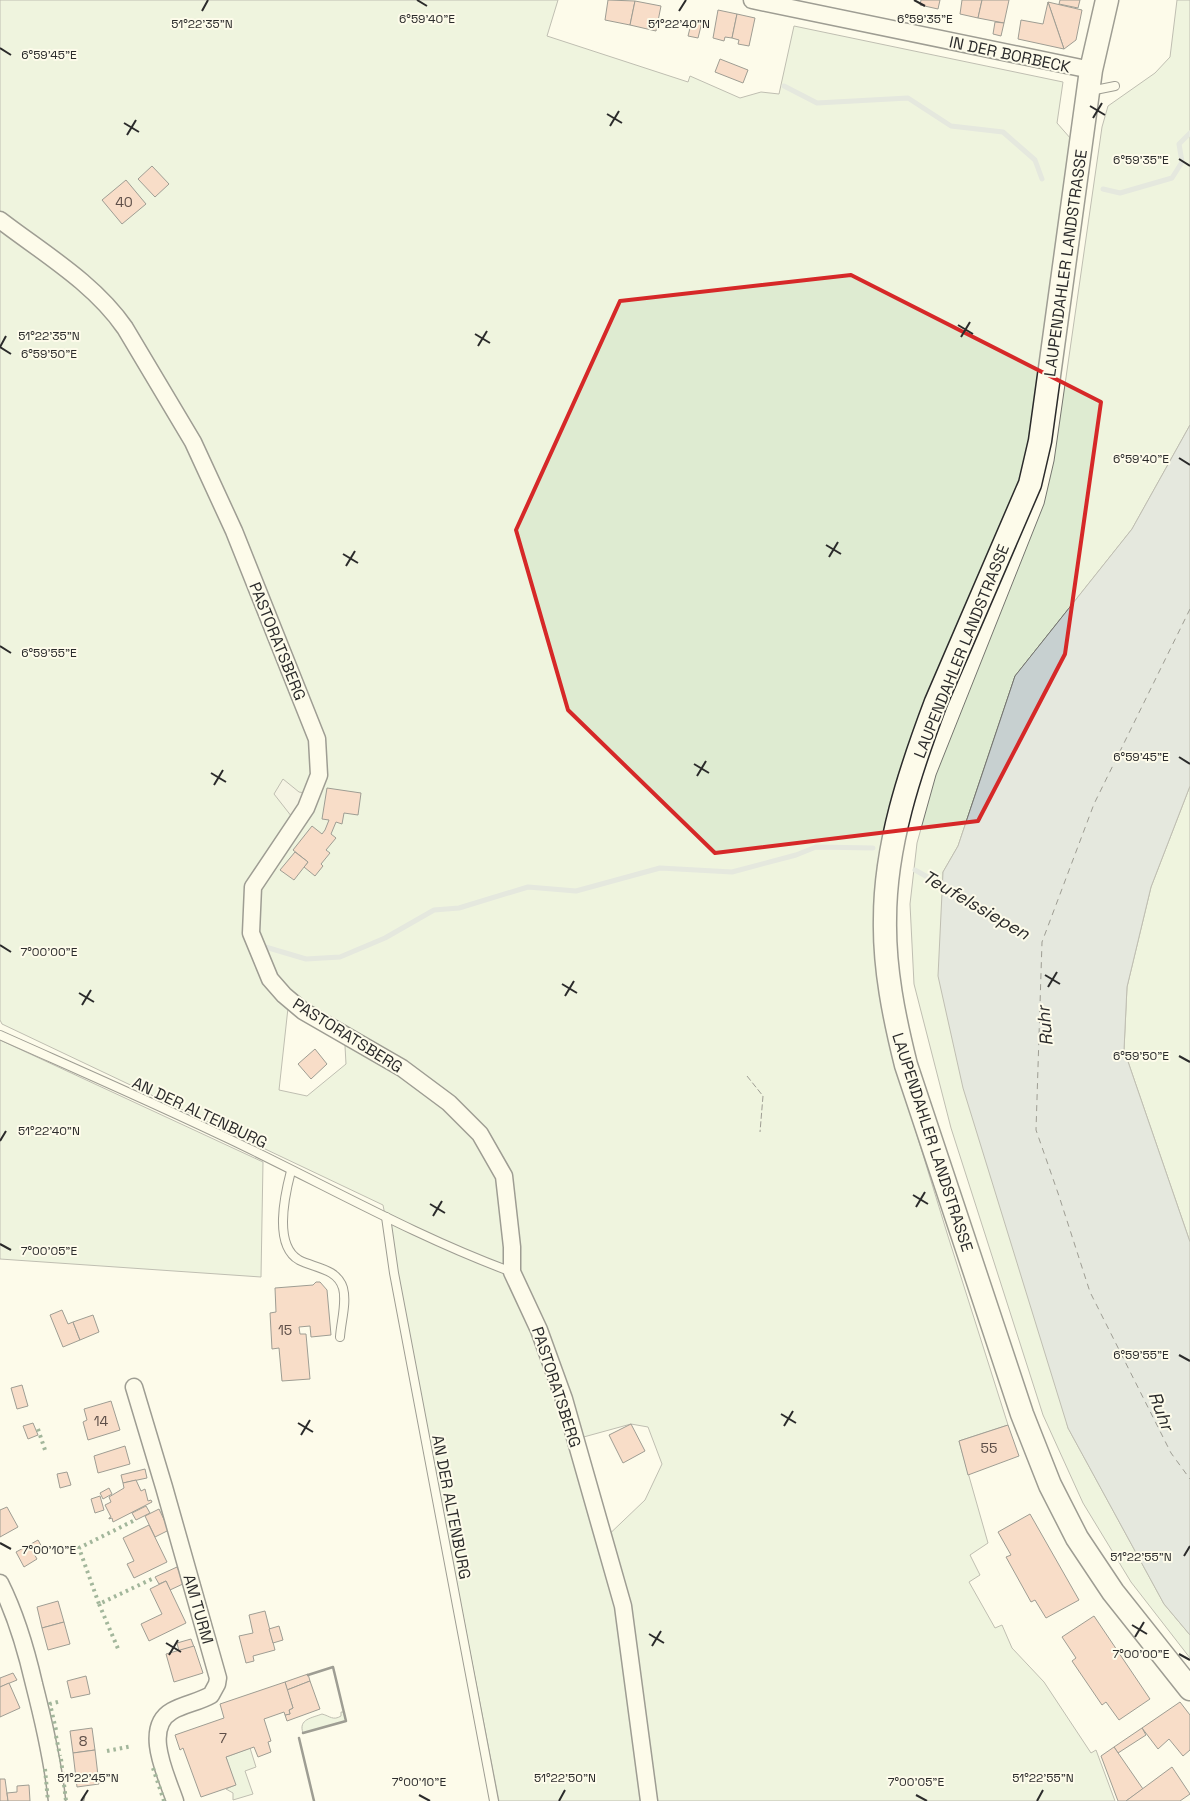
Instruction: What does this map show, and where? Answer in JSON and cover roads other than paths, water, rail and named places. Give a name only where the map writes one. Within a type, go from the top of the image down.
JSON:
[{"type":"main road","name":"LAUPENDAHLER LANDSTRASSE","points":[[1107,0],[1090,81],[1040,441],[1030,484],[936,702],[910,777],[894,837],[888,871],[884,920],[890,989],[906,1064],[1022,1414],[1050,1485],[1077,1538],[1113,1592],[1190,1689]]},
{"type":"street","name":"IN DER BORBECK","points":[[752,0],[1090,81]]},
{"type":"street","name":"PASTORATSBERG","points":[[0,220],[96,293],[114,312],[130,336],[194,442],[234,531],[317,739],[319,775],[306,808],[253,887],[251,933],[270,979],[284,995],[303,1010],[402,1068],[449,1103],[480,1134],[504,1176],[512,1247],[512,1272],[539,1330],[564,1399],[623,1606],[649,1801]]},
{"type":"street","name":"AM TURM","points":[[134,1387],[218,1678],[212,1695],[172,1711],[160,1724],[157,1740],[160,1755],[176,1801]]},
{"type":"street","points":[[0,1583],[10,1603],[27,1655],[44,1723],[57,1801]]},
{"type":"lane","points":[[1090,81],[1116,86]]},
{"type":"lane","name":"AN DER ALTENBURG","points":[[0,1035],[228,1138],[386,1217],[487,1263],[512,1272]]},
{"type":"lane","points":[[291,1171],[286,1190],[283,1221],[285,1241],[290,1252],[299,1260],[325,1270],[336,1277],[342,1286],[345,1301],[340,1337]]},
{"type":"lane","name":"AN DER ALTENBURG","points":[[386,1217],[394,1273],[494,1801]]},
{"type":"water","name":"Ruhr","points":[[1190,425],[1190,786],[1151,887],[1127,987],[1124,1050],[1190,1242],[1190,1635],[1164,1604],[1068,1428],[963,1088],[938,976],[943,872],[958,846],[1015,676],[1132,529]]},
{"type":"waterway","points":[[784,86],[817,103],[908,98],[951,126],[1003,132],[1035,160],[1042,179]]},
{"type":"waterway","points":[[1103,189],[1120,193],[1172,178],[1182,162],[1179,144],[1190,133]]},
{"type":"waterway","name":"Teufelssiepen","points":[[262,946],[306,959],[340,957],[385,938],[434,910],[459,908],[528,887],[576,891],[660,868],[732,872],[796,855],[816,847],[873,848]]},
{"type":"waterway","name":"Teufelssiepen","points":[[915,870],[947,888]]}]
